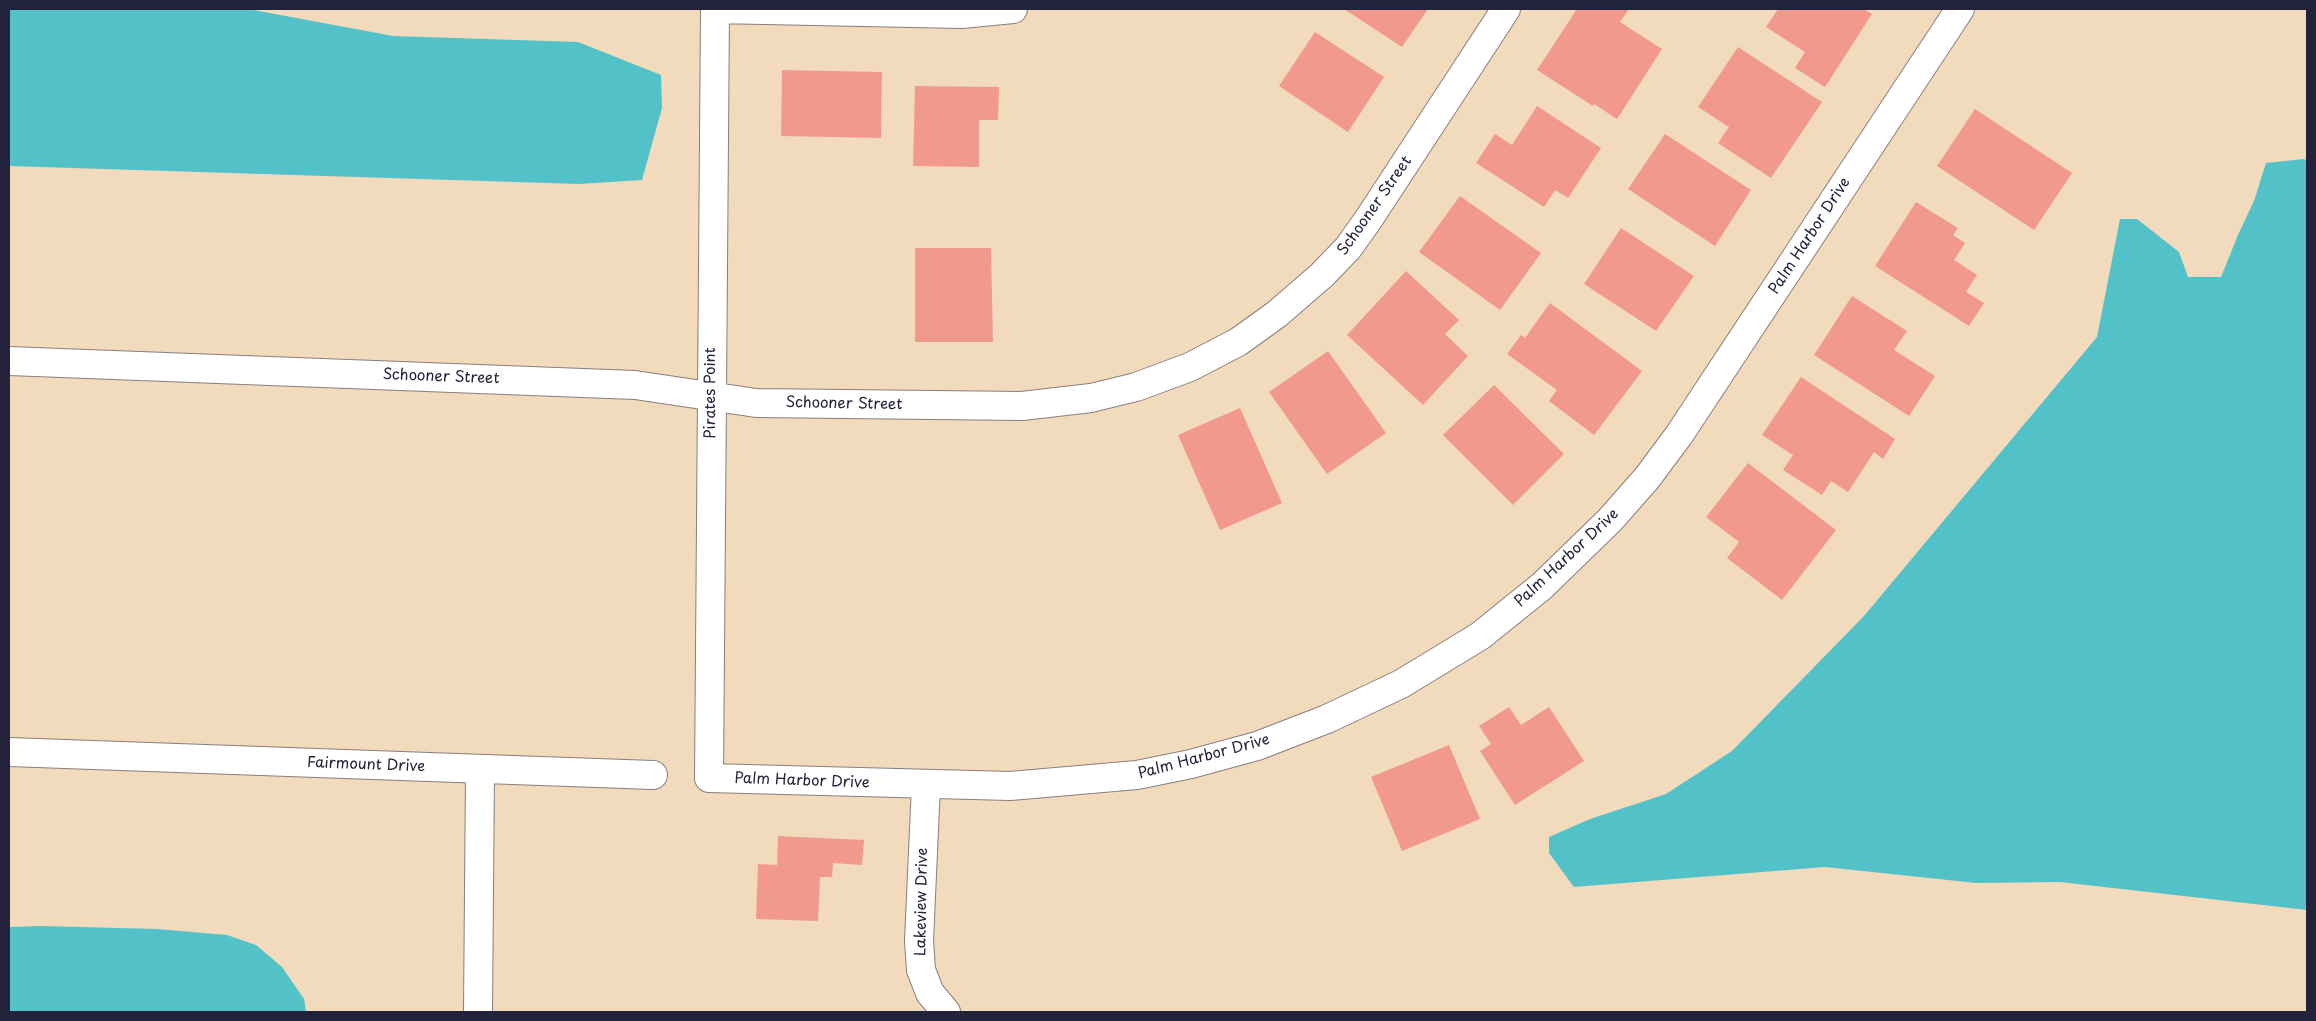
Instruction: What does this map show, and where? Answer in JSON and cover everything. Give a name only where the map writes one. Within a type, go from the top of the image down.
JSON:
[{"type":"street","points":[[715,9],[962,14],[1013,9]]},
{"type":"street","name":"Pirates Point","points":[[709,778],[715,9]]},
{"type":"street","name":"Schooner Street","points":[[9,361],[636,385],[756,402],[1022,406],[1091,398],[1136,386],[1190,367],[1238,342],[1277,314],[1322,275],[1348,248],[1506,9]]},
{"type":"street","name":"Palm Harbor Drive","points":[[709,778],[1010,786],[1081,782],[1137,775],[1191,764],[1257,746],[1327,719],[1401,684],[1480,636],[1542,586],[1610,520],[1647,478],[1685,426],[1960,9]]},
{"type":"street","name":"Fairmount Drive","points":[[9,752],[480,769]]},
{"type":"street","points":[[478,1012],[480,769],[653,775]]},
{"type":"street","name":"Lakeview Drive","points":[[926,785],[919,941],[922,970],[930,993],[946,1012]]},
{"type":"water","points":[[9,9],[248,9],[393,36],[578,42],[661,75],[662,108],[642,180],[579,184],[9,166]]},
{"type":"water","points":[[2304,159],[2307,161],[2307,910],[2060,882],[1976,883],[1825,867],[1574,887],[1549,853],[1549,837],[1590,819],[1666,794],[1732,751],[1864,616],[2097,337],[2120,219],[2137,219],[2179,252],[2188,277],[2221,277],[2254,201],[2266,163]]},
{"type":"water","points":[[9,927],[157,929],[227,935],[256,945],[282,967],[304,999],[306,1012],[9,1012]]},
{"type":"building","points":[[1344,9],[1428,9],[1402,47]]},
{"type":"building","points":[[1577,9],[1629,9],[1620,22],[1662,49],[1617,119],[1537,70]]},
{"type":"building","points":[[1778,9],[1864,9],[1872,14],[1825,87],[1795,68],[1805,52],[1766,27]]},
{"type":"building","points":[[1315,32],[1384,77],[1348,132],[1279,86]]},
{"type":"building","points":[[1738,47],[1822,102],[1771,178],[1718,143],[1729,127],[1698,107]]},
{"type":"building","points":[[782,70],[882,72],[881,138],[781,136]]},
{"type":"building","points":[[915,86],[999,87],[998,120],[979,120],[979,167],[913,166]]},
{"type":"building","points":[[1537,106],[1601,148],[1568,198],[1555,190],[1544,207],[1476,163],[1495,134],[1512,145]]},
{"type":"building","points":[[1975,109],[2072,173],[2034,230],[1937,166]]},
{"type":"building","points":[[1665,134],[1751,190],[1715,246],[1628,189]]},
{"type":"building","points":[[1460,196],[1541,253],[1500,310],[1419,252]]},
{"type":"building","points":[[1916,202],[1958,228],[1953,235],[1965,243],[1954,260],[1977,275],[1966,292],[1984,303],[1969,326],[1875,266]]},
{"type":"building","points":[[1621,228],[1694,276],[1656,331],[1584,284]]},
{"type":"building","points":[[915,248],[991,248],[993,342],[915,342]]},
{"type":"building","points":[[1406,271],[1459,320],[1445,334],[1468,356],[1423,405],[1347,335]]},
{"type":"building","points":[[1852,296],[1907,331],[1894,350],[1935,376],[1909,416],[1814,355]]},
{"type":"building","points":[[1550,303],[1642,371],[1594,435],[1549,401],[1557,390],[1507,354],[1521,335],[1525,338]]},
{"type":"building","points":[[1328,351],[1386,433],[1327,474],[1269,392]]},
{"type":"building","points":[[1801,377],[1895,439],[1883,459],[1874,452],[1848,492],[1831,481],[1822,495],[1783,470],[1793,455],[1762,435]]},
{"type":"building","points":[[1494,385],[1564,454],[1513,505],[1443,435]]},
{"type":"building","points":[[1240,408],[1282,503],[1220,530],[1178,435]]},
{"type":"building","points":[[1748,463],[1836,530],[1782,600],[1727,558],[1739,542],[1706,517]]},
{"type":"building","points":[[1509,707],[1521,725],[1549,707],[1584,761],[1515,805],[1480,751],[1491,744],[1479,726]]},
{"type":"building","points":[[1449,745],[1480,819],[1402,851],[1371,777]]},
{"type":"building","points":[[778,836],[864,840],[862,865],[833,863],[832,877],[820,877],[818,921],[756,919],[758,864],[777,865]]}]
